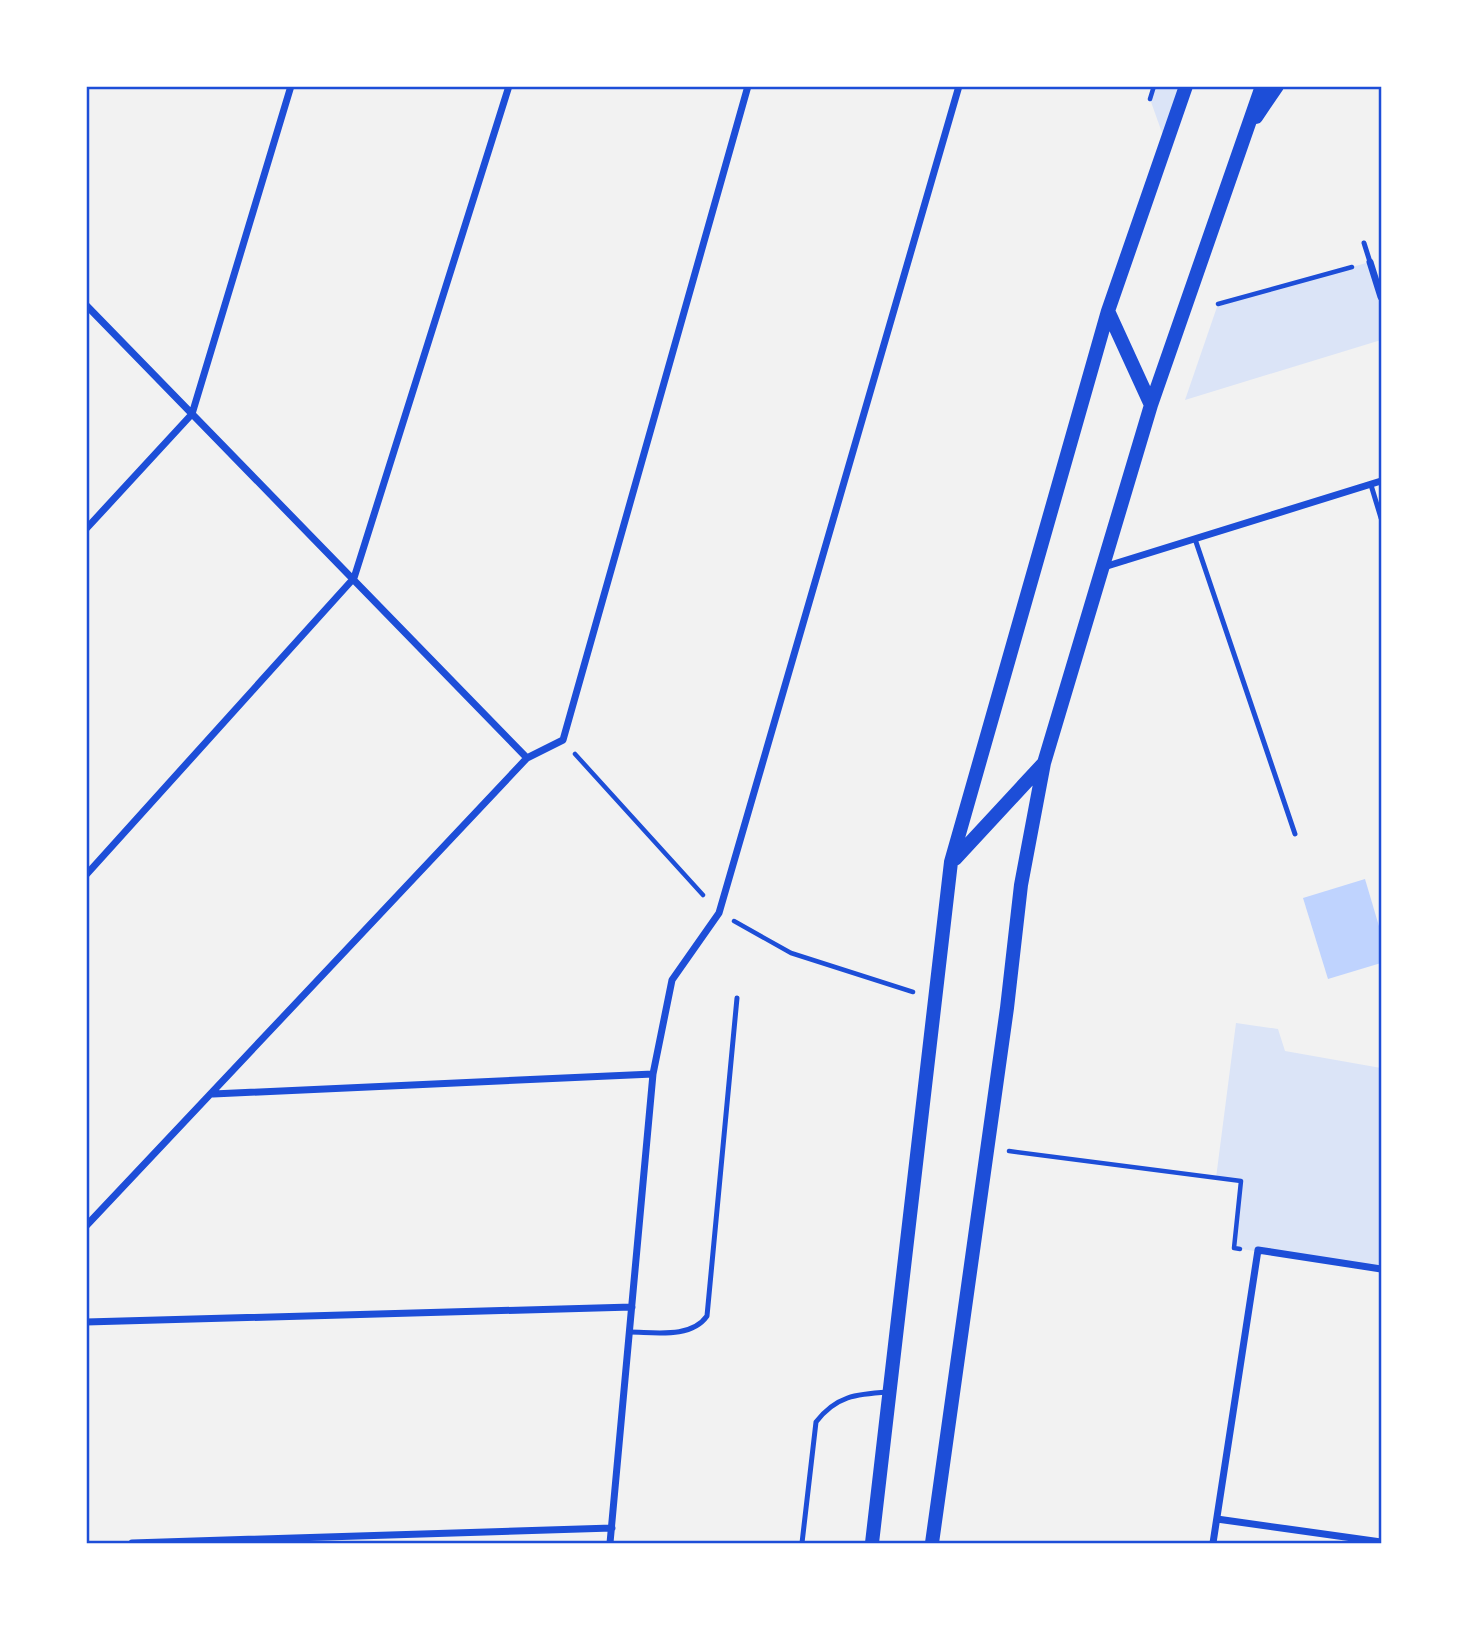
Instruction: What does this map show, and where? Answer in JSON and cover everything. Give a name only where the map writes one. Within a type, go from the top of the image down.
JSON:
[{"type":"main road","points":[[872,1543],[951,862],[1108,312],[1186,86]]},
{"type":"main road","points":[[932,1543],[1007,1008],[1021,885],[1044,763],[1100,568],[1151,405],[1262,86]]},
{"type":"main road","points":[[1241,142],[1277,86]]},
{"type":"main road","points":[[1108,312],[1151,405]]},
{"type":"main road","points":[[951,862],[1044,763]]},
{"type":"street","points":[[86,529],[192,414],[291,86]]},
{"type":"street","points":[[86,875],[354,578],[509,86]]},
{"type":"street","points":[[86,1226],[527,758],[563,740],[748,86]]},
{"type":"street","points":[[610,1543],[653,1074],[672,980],[719,913],[959,86]]},
{"type":"street","points":[[1370,262],[1381,297]]},
{"type":"street","points":[[86,305],[527,758]]},
{"type":"street","points":[[1100,568],[1381,481]]},
{"type":"street","points":[[212,1094],[653,1074]]},
{"type":"street","points":[[1213,1543],[1258,1250],[1381,1269]]},
{"type":"street","points":[[86,1322],[632,1307]]},
{"type":"street","points":[[1217,1519],[1381,1542]]},
{"type":"street","points":[[132,1543],[611,1528]]},
{"type":"lane","points":[[1364,243],[1370,262]]},
{"type":"lane","points":[[1371,485],[1381,518]]},
{"type":"lane","points":[[1195,539],[1295,834]]},
{"type":"lane","points":[[629,1332],[690,1331],[701,1324],[706,1316],[737,998]]},
{"type":"lane","points":[[802,1543],[816,1422],[828,1406],[850,1395],[891,1392]]},
{"type":"path","points":[[1218,304],[1370,262]]},
{"type":"path","points":[[563,740],[719,913],[791,953],[937,1000]]},
{"type":"path","points":[[1004,1151],[1241,1181],[1234,1248]]},
{"type":"shaded area","points":[[1151,86],[1186,86],[1166,144],[1150,99]]},
{"type":"shaded area","points":[[1370,262],[1381,297],[1381,340],[1185,400],[1218,304]]},
{"type":"shaded area","points":[[1236,1023],[1278,1029],[1285,1051],[1381,1068],[1381,1269],[1234,1248],[1241,1182],[1216,1178]]},
{"type":"water","points":[[1365,879],[1381,933],[1381,963],[1328,979],[1303,898]]}]
